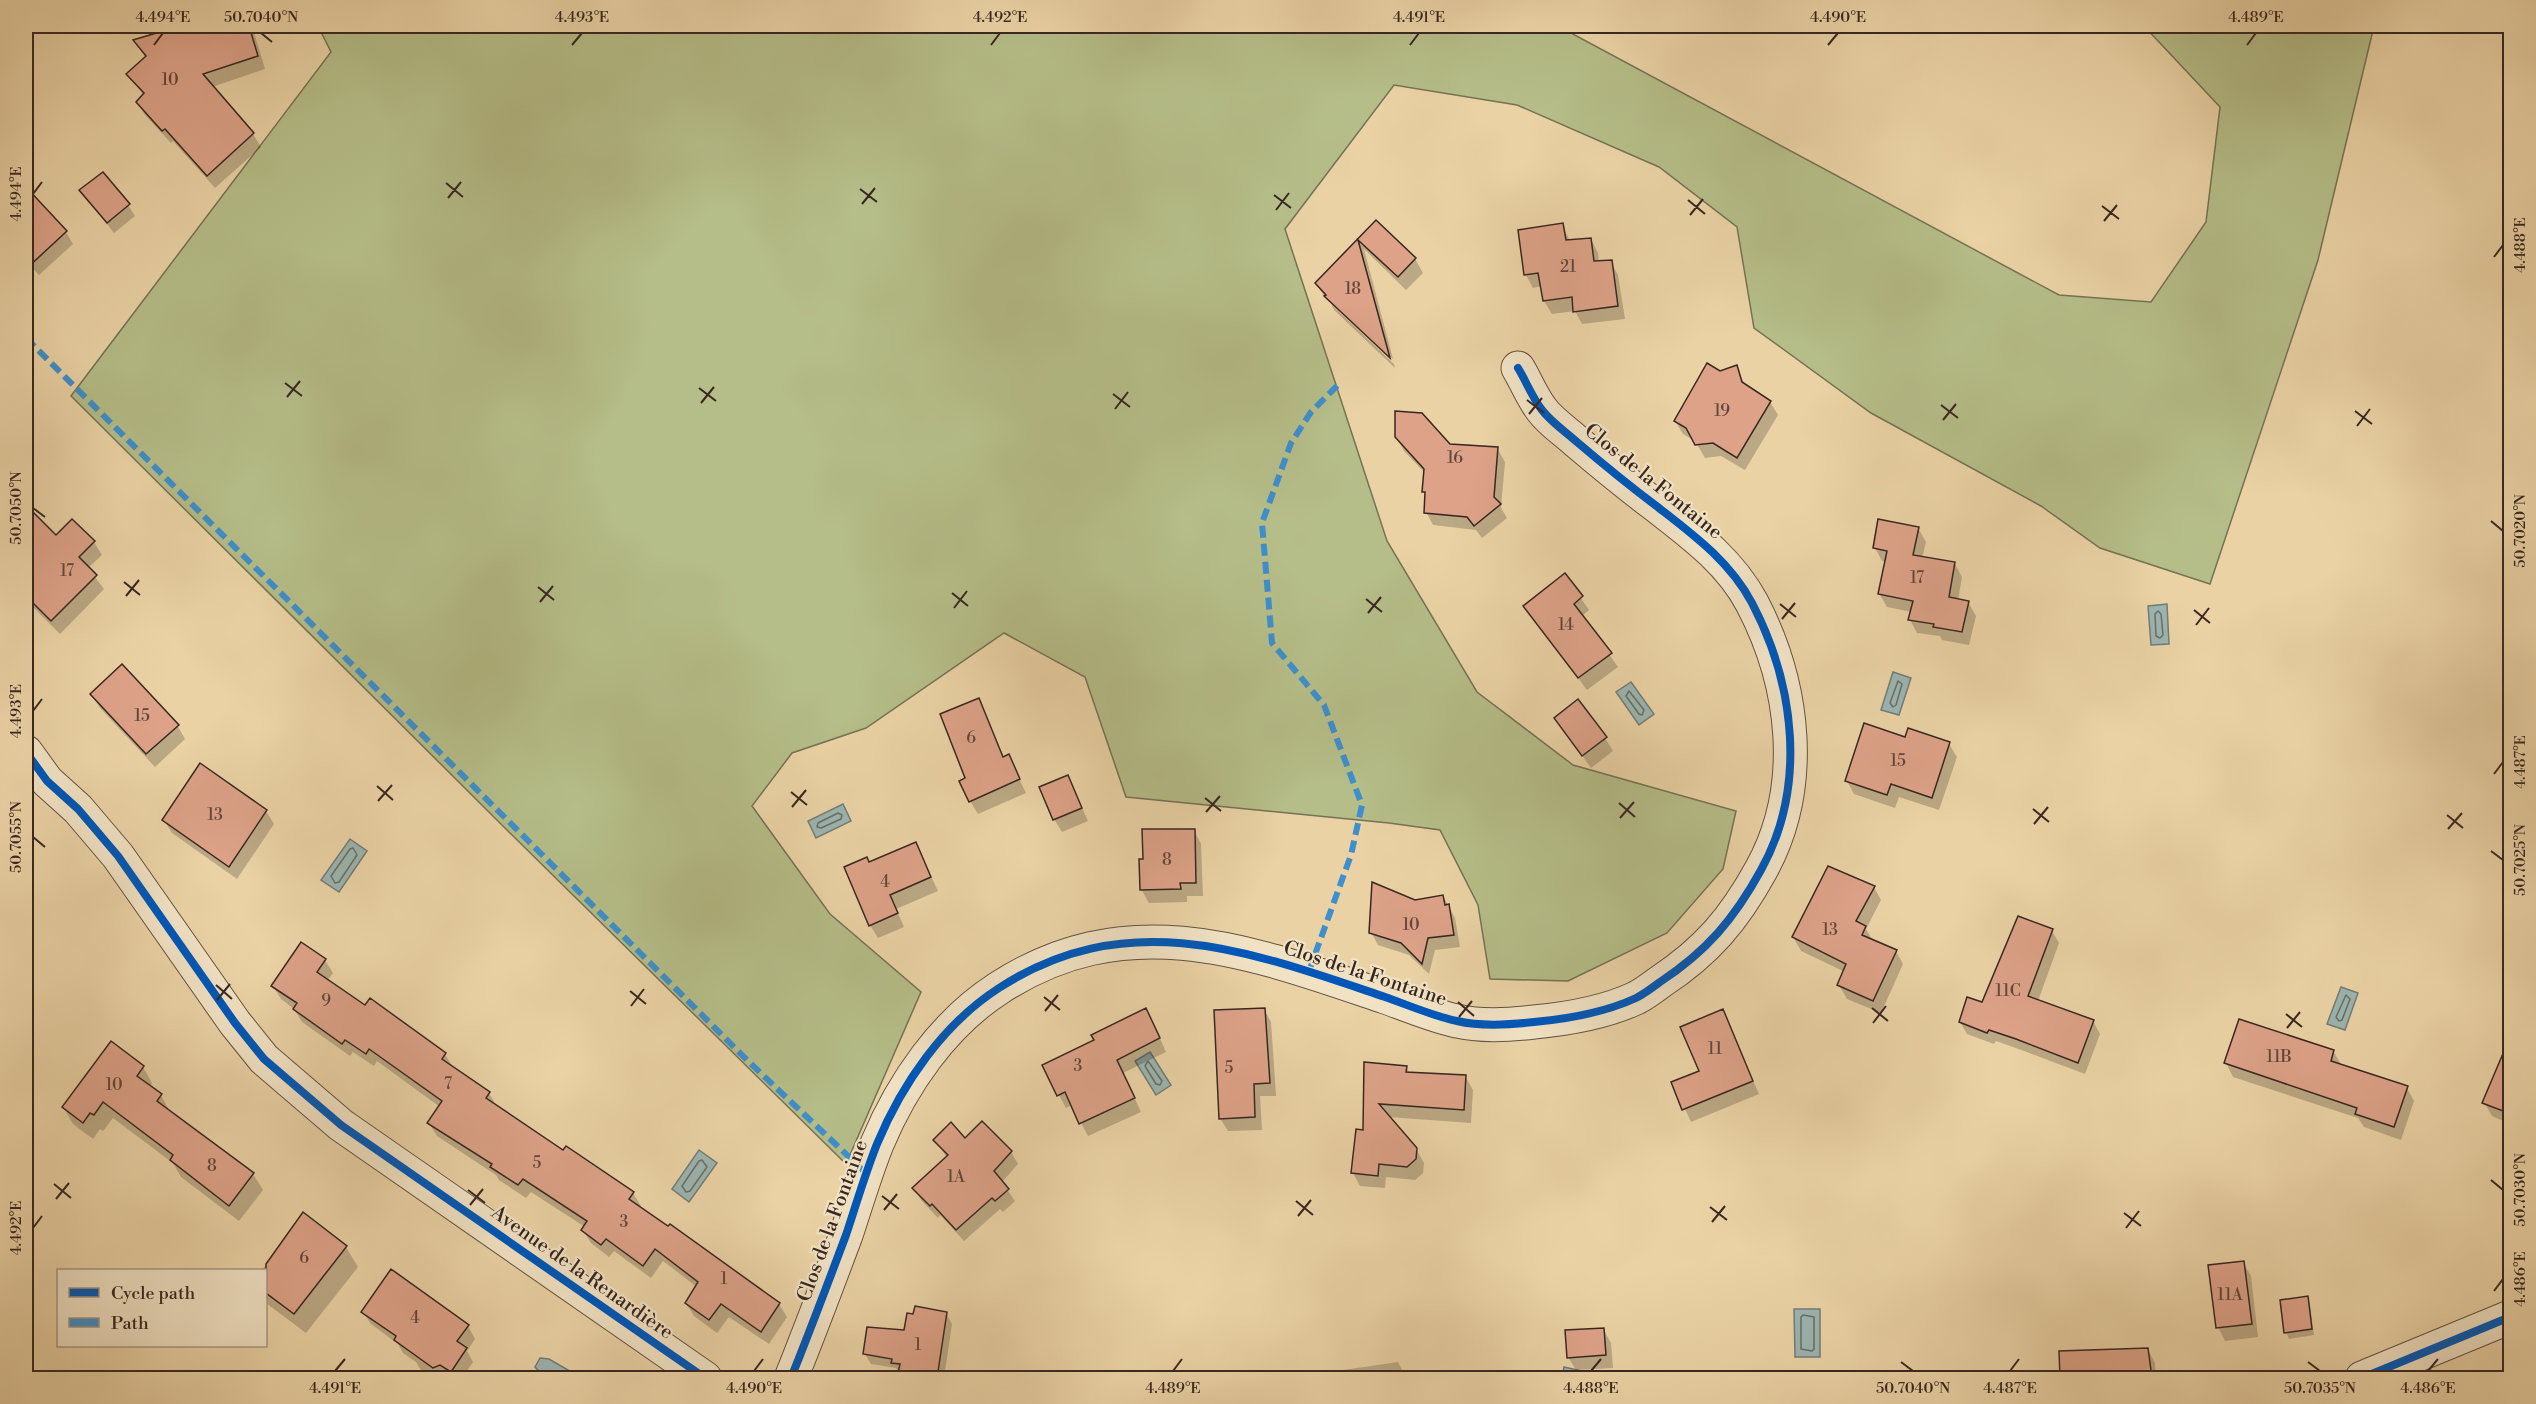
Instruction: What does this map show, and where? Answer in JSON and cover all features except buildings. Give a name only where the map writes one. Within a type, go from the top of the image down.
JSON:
[{"type":"street","name":"Clos de la Fontaine","points":[[791,1378],[824,1295],[876,1146],[899,1098],[928,1054],[966,1013],[999,988],[1035,969],[1076,951],[1111,943],[1147,941],[1208,944],[1309,971],[1459,1022],[1501,1025],[1567,1019],[1637,998],[1691,962],[1739,909],[1770,853],[1788,790],[1791,734],[1783,682],[1769,642],[1750,600],[1716,553],[1606,466],[1543,411],[1518,368]]},
{"type":"street","name":"Avenue de la Renardière","points":[[26,752],[47,781],[78,809],[118,856],[235,1023],[264,1059],[341,1125],[705,1378]]},
{"type":"street","points":[[2362,1378],[2511,1317]]},
{"type":"green space","points":[[318,26],[1558,26],[2059,295],[2151,302],[2206,222],[2220,107],[2144,26],[2374,26],[2318,260],[2210,584],[2100,548],[2041,506],[1871,413],[1754,328],[1737,227],[1659,167],[1517,105],[1394,85],[1285,229],[1387,541],[1477,692],[1573,765],[1736,811],[1723,869],[1667,933],[1568,981],[1490,979],[1478,905],[1440,830],[1126,797],[1085,677],[1004,633],[866,728],[792,753],[752,806],[830,914],[921,992],[846,1164],[71,396],[331,52]]},
{"type":"water","points":[[2167,604],[2169,644],[2151,645],[2148,606]]},
{"type":"water","points":[[1893,672],[1911,678],[1899,715],[1881,710]]},
{"type":"water","points":[[1631,682],[1654,714],[1639,725],[1616,692]]},
{"type":"water","points":[[843,804],[851,821],[816,838],[808,821]]},
{"type":"water","points":[[350,839],[367,851],[339,892],[321,880]]},
{"type":"water","points":[[2341,987],[2358,993],[2345,1030],[2327,1024]]},
{"type":"water","points":[[1150,1052],[1171,1085],[1156,1095],[1135,1061]]},
{"type":"water","points":[[699,1150],[717,1163],[689,1202],[672,1189]]},
{"type":"water","points":[[1794,1309],[1820,1309],[1820,1357],[1795,1357]]},
{"type":"water","points":[[540,1358],[549,1359],[568,1370],[570,1378],[546,1378],[535,1367]]},
{"type":"water","points":[[1564,1367],[1582,1371],[1581,1378],[1562,1378]]},
{"type":"marked path","points":[[26,338],[748,1061],[867,1174]]},
{"type":"marked path","points":[[1309,971],[1351,855],[1362,805],[1324,705],[1272,643],[1262,523],[1291,443],[1311,412],[1339,384]]},
{"type":"cycle path","points":[[791,1378],[846,1235],[877,1144],[899,1099],[926,1057],[960,1019],[999,988],[1047,962],[1095,948],[1143,942],[1190,944],[1238,952],[1287,965],[1448,1019],[1476,1024],[1515,1024],[1586,1014],[1624,1003],[1639,996],[1692,958],[1730,919],[1751,888],[1776,838],[1785,805],[1790,771],[1790,736],[1786,702],[1767,635],[1743,588],[1722,562],[1672,518],[1550,419],[1535,400],[1518,368]]},
{"type":"cycle path","points":[[26,752],[47,781],[78,809],[118,856],[235,1023],[264,1059],[341,1125],[705,1378]]},
{"type":"cycle path","points":[[2362,1378],[2510,1317]]}]
